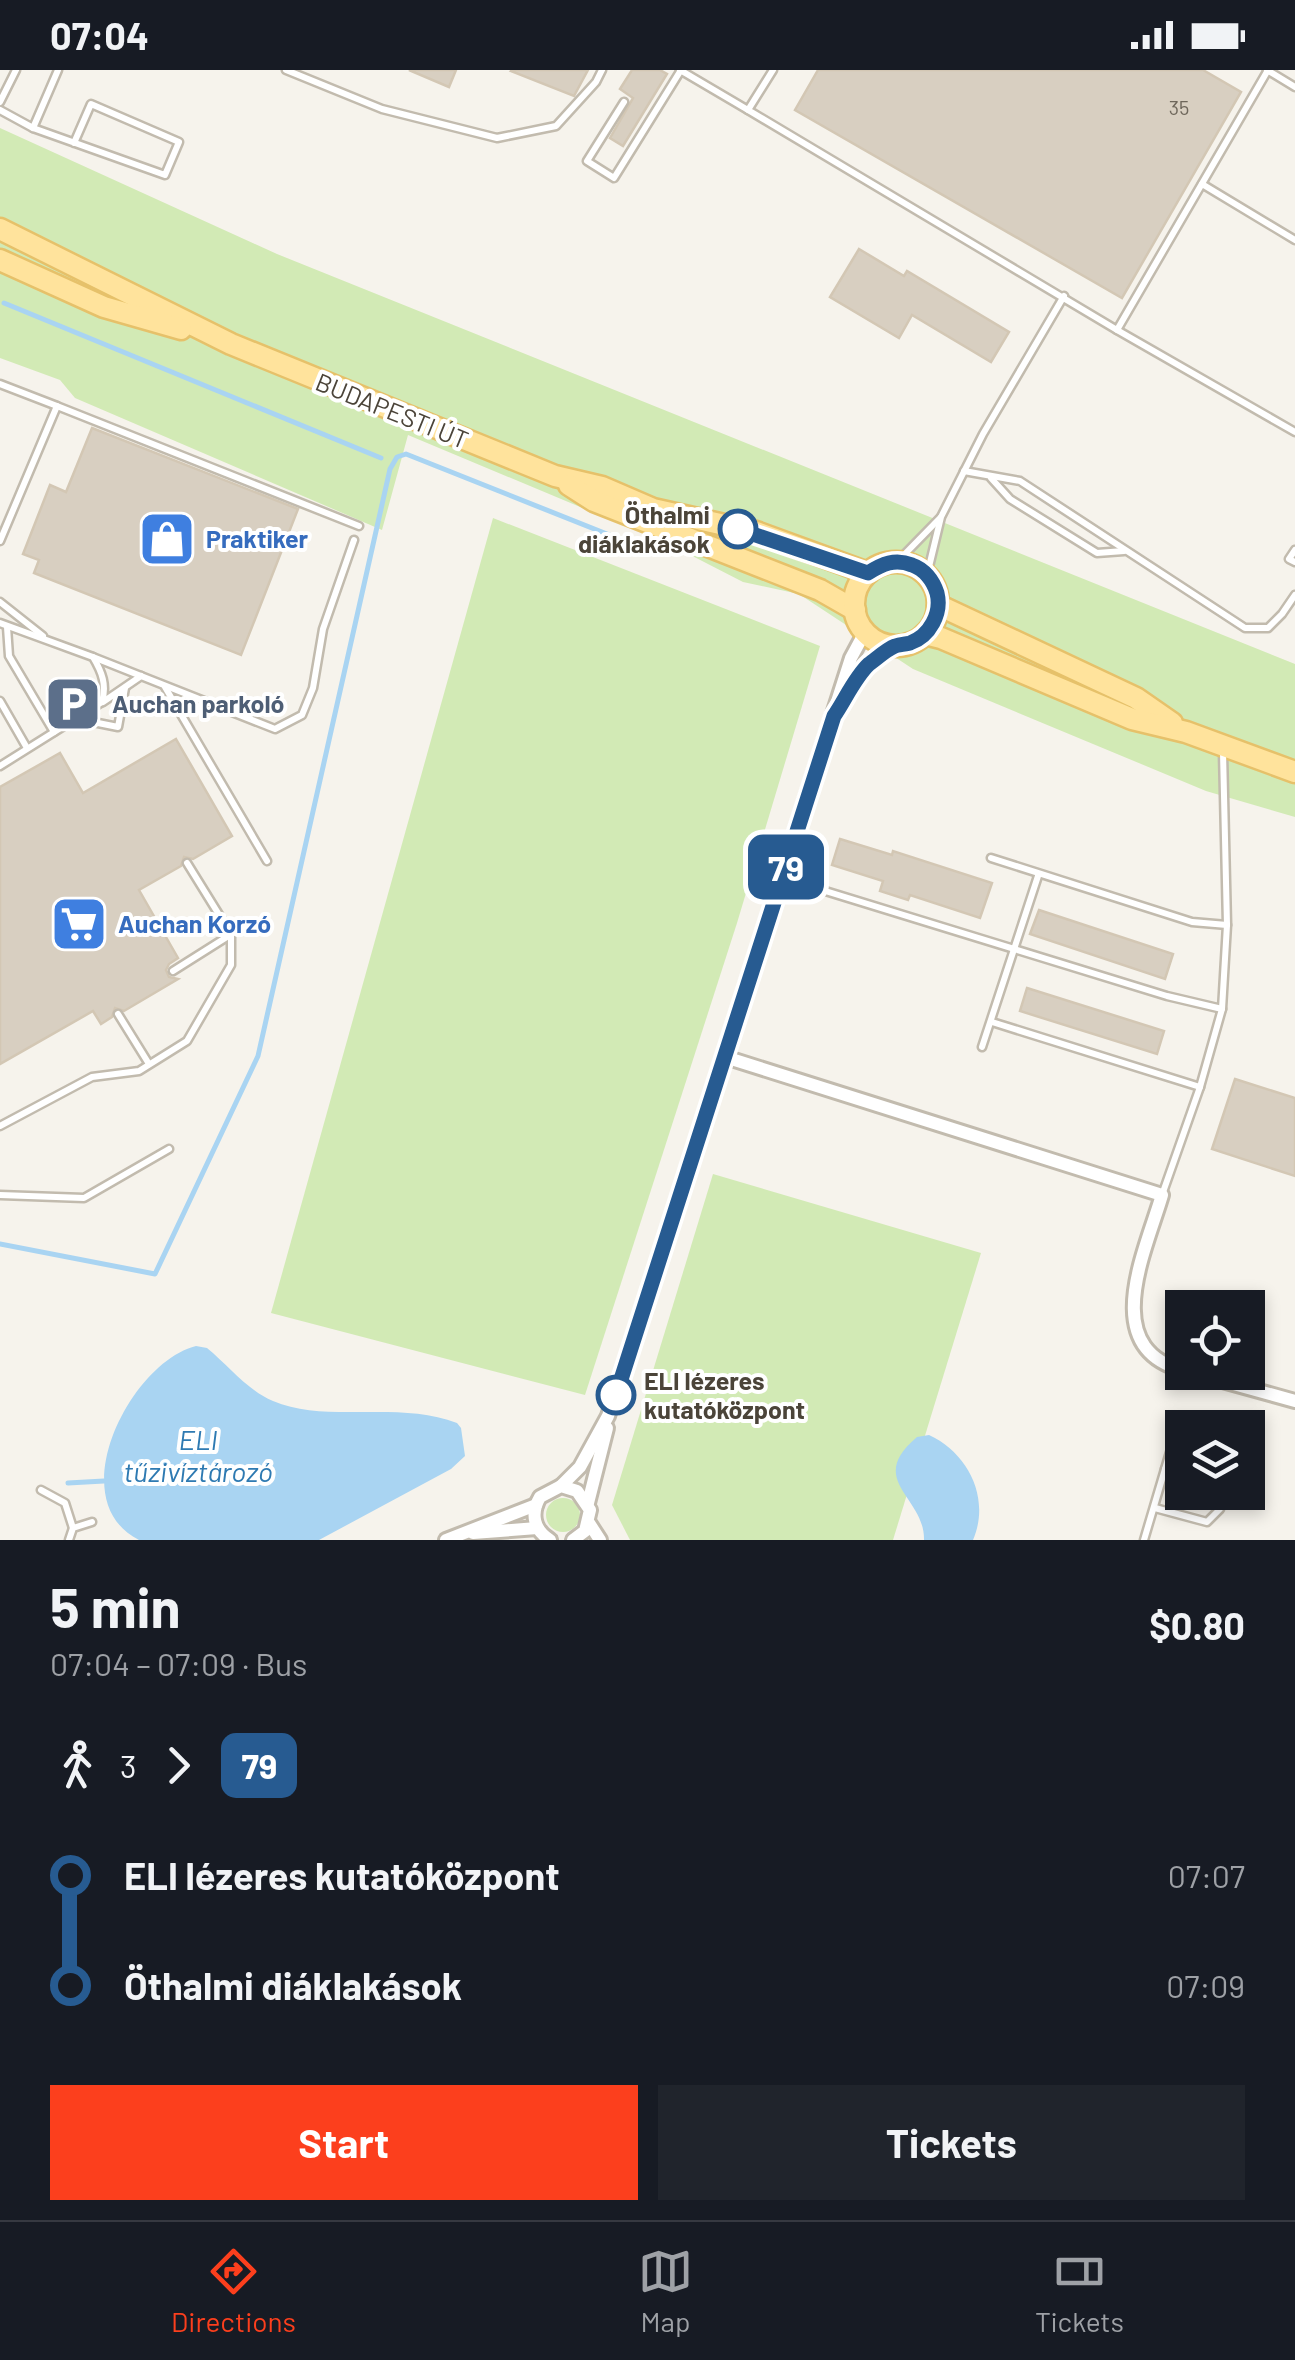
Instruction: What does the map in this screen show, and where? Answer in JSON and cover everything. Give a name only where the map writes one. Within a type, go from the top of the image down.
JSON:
[{"type":"main road","name":"BUDAPESTI ÚT","points":[[0,230],[231,344],[554,476],[602,487],[654,508],[756,532],[868,573]]},
{"type":"main road","name":"BUDAPESTI ÚT","points":[[0,260],[104,307],[231,344]]},
{"type":"main road","name":"BUDAPESTI ÚT","points":[[554,476],[594,501],[820,590],[854,610]]},
{"type":"main road","points":[[898,562],[914,565],[927,575],[936,589],[938,605],[935,621],[925,634],[911,643],[895,646],[879,642],[865,632],[854,610],[856,590],[868,573],[882,564],[898,562]]},
{"type":"main road","points":[[938,605],[1136,698],[1186,732]]},
{"type":"main road","points":[[925,634],[1132,719],[1186,732],[1295,772]]},
{"type":"street","points":[[573,1540],[589,1523],[588,1503],[608,1416],[851,658],[865,632]]},
{"type":"street","points":[[834,716],[866,666],[895,646]]},
{"type":"street","points":[[725,1057],[1162,1195],[1133,1292],[1132,1313],[1146,1348],[1165,1363]]},
{"type":"street","points":[[1255,1390],[1295,1401]]},
{"type":"street","points":[[451,1538],[536,1504],[546,1492],[561,1486],[580,1467],[608,1416]]},
{"type":"street","points":[[561,1486],[577,1491],[588,1503]]},
{"type":"street","points":[[536,1504],[537,1528],[550,1540]]},
{"type":"street","points":[[589,1523],[600,1540]]},
{"type":"street","points":[[451,1538],[537,1528]]},
{"type":"lane","points":[[0,102],[16,70]]},
{"type":"lane","points":[[33,128],[58,70]]},
{"type":"lane","points":[[286,70],[382,109],[497,138],[556,126],[602,70]]},
{"type":"lane","points":[[624,102],[587,161],[614,178],[680,70],[1295,432]]},
{"type":"lane","points":[[748,110],[773,70]]},
{"type":"lane","points":[[1117,330],[1267,70],[1295,87]]},
{"type":"lane","points":[[0,110],[33,128],[74,144],[165,176],[179,142],[91,104],[74,144]]},
{"type":"lane","points":[[1202,184],[1295,240]]},
{"type":"lane","points":[[927,575],[941,517],[1064,296]]},
{"type":"lane","points":[[0,384],[360,526]]},
{"type":"lane","points":[[0,541],[57,406]]},
{"type":"lane","points":[[964,471],[1020,481],[1245,628],[1268,628],[1295,595]]},
{"type":"lane","points":[[991,477],[1010,499],[1096,553],[1126,551]]},
{"type":"lane","points":[[898,562],[941,517]]},
{"type":"lane","points":[[54,732],[9,656],[3,625],[275,729],[302,716],[313,688],[323,629],[354,540]]},
{"type":"lane","points":[[1295,550],[1289,559],[1295,562]]},
{"type":"lane","points":[[0,602],[48,640]]},
{"type":"lane","points":[[93,657],[106,690],[102,702]]},
{"type":"lane","points":[[1,764],[140,676]]},
{"type":"lane","points":[[165,686],[266,860]]},
{"type":"lane","points":[[84,714],[88,720],[118,727],[125,688]]},
{"type":"lane","points":[[0,701],[28,748]]},
{"type":"lane","points":[[1162,1195],[1200,1087],[1222,1009],[1227,925],[1222,746]]},
{"type":"lane","points":[[991,858],[1192,922],[1227,925]]},
{"type":"lane","points":[[0,1126],[92,1076],[138,1071],[187,1041],[232,965],[231,934],[187,863]]},
{"type":"lane","points":[[982,1047],[1038,876]]},
{"type":"lane","points":[[782,878],[1222,1009]]},
{"type":"lane","points":[[173,971],[231,934]]},
{"type":"lane","points":[[118,1014],[149,1064]]},
{"type":"lane","points":[[992,1022],[1200,1087]]},
{"type":"lane","points":[[0,1194],[84,1198],[169,1150]]},
{"type":"lane","points":[[1144,1540],[1165,1473]]},
{"type":"lane","points":[[41,1490],[65,1503],[73,1528],[69,1540]]},
{"type":"lane","points":[[1155,1508],[1200,1523],[1207,1522],[1219,1510]]},
{"type":"lane","points":[[73,1528],[92,1522]]},
{"type":"green space","points":[[0,128],[277,254],[1295,664],[1295,817],[1206,791],[913,669],[799,594],[743,582],[671,545],[408,435],[382,530],[75,398],[60,380],[0,358]]},
{"type":"green space","points":[[493,518],[820,646],[737,923],[585,1395],[271,1313]]},
{"type":"green space","points":[[713,1174],[981,1253],[893,1540],[630,1540],[612,1505]]},
{"type":"green space","points":[[563,1498],[575,1503],[580,1515],[575,1527],[563,1532],[551,1527],[546,1515],[551,1503]]},
{"type":"water","name":"ELI tűzivíztározó","points":[[196,1346],[207,1348],[264,1396],[294,1408],[411,1413],[457,1423],[465,1456],[451,1469],[319,1540],[139,1540],[116,1521],[105,1495],[105,1465],[113,1434],[149,1377],[172,1357]]},
{"type":"water","points":[[929,1435],[955,1453],[972,1479],[979,1508],[973,1540],[924,1540],[922,1525],[901,1488],[896,1465],[902,1452],[917,1437]]},
{"type":"building","points":[[409,70],[456,70],[449,87]]},
{"type":"building","points":[[512,70],[588,70],[574,96],[511,71]]},
{"type":"building","points":[[632,70],[660,70],[667,74],[623,146],[610,138],[633,98],[620,89]]},
{"type":"building","points":[[818,70],[1203,70],[1241,92],[1122,298],[795,110]]},
{"type":"building","points":[[859,249],[904,276],[907,271],[1009,332],[991,362],[912,315],[899,338],[830,297]]},
{"type":"building","name":"Praktiker","points":[[92,428],[298,509],[241,655],[34,573],[39,560],[23,554],[50,485],[66,492]]},
{"type":"building","name":"Auchan Korzó","points":[[176,739],[232,836],[193,859],[184,857],[181,866],[139,890],[178,958],[166,970],[169,977],[178,979],[124,1011],[115,1008],[112,1017],[101,1024],[93,1011],[0,1064],[0,787],[60,753],[83,793]]},
{"type":"building","points":[[840,839],[892,855],[893,851],[992,883],[980,918],[910,895],[908,900],[880,891],[883,881],[832,865]]},
{"type":"building","points":[[1039,910],[1173,954],[1165,979],[1030,934]]},
{"type":"building","points":[[1027,988],[1164,1031],[1157,1054],[1020,1011]]},
{"type":"building","points":[[1235,1079],[1295,1098],[1295,1176],[1212,1149]]},
{"type":"waterway","points":[[4,303],[381,458]]},
{"type":"waterway","points":[[0,1244],[155,1274],[258,1056],[390,469],[397,457],[406,454],[627,542]]},
{"type":"waterway","points":[[68,1483],[104,1481]]},
{"type":"bus line","name":"79","points":[[616,1395],[834,716],[866,666],[895,646],[911,643],[925,634],[935,621],[938,605],[936,589],[914,565],[882,564],[868,573],[738,529]]},
{"type":"place","name":"Öthalmi diáklakások","points":[[738,529]]},
{"type":"place","name":"Praktiker","points":[[167,539]]},
{"type":"place","name":"Auchan parkoló","points":[[73,704]]},
{"type":"place","name":"Auchan Korzó","points":[[79,924]]},
{"type":"place","name":"ELI lézeres kutatóközpont","points":[[616,1395]]}]
